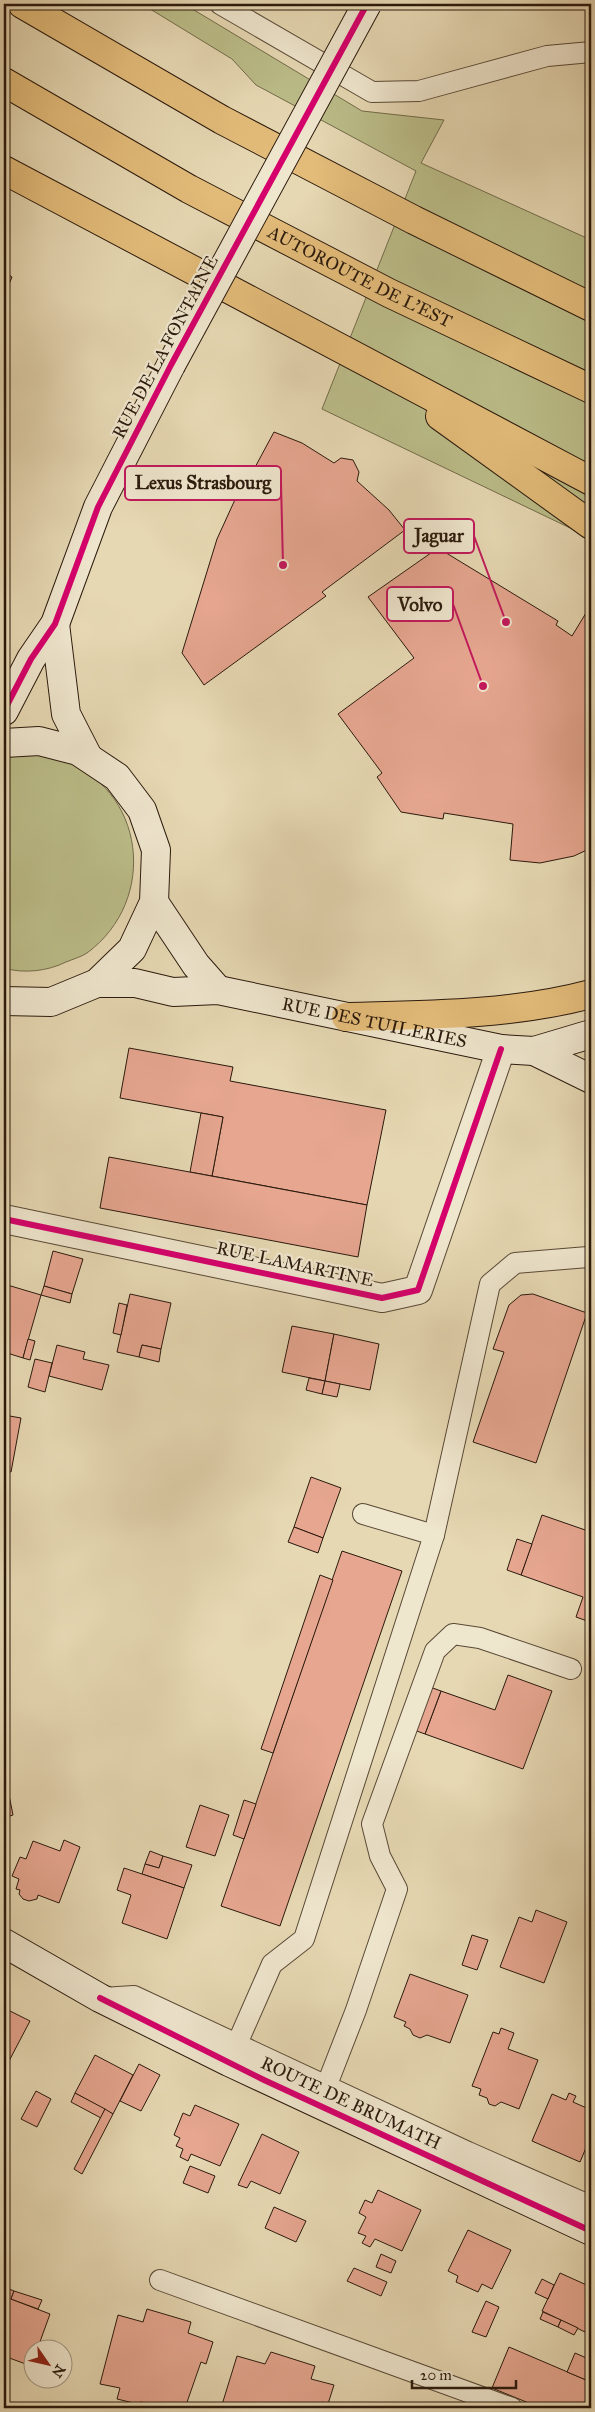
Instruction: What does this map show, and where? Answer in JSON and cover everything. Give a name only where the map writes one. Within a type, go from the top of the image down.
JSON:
[{"type":"highway","points":[[22,4],[222,120],[423,224],[591,306]]},
{"type":"highway","name":"AUTOROUTE DE L’EST","points":[[4,82],[198,193],[389,293],[591,389]]},
{"type":"highway","points":[[4,170],[591,481]]},
{"type":"highway","points":[[358,357],[591,525]]},
{"type":"highway","points":[[346,1017],[466,1014],[563,1002],[591,994]]},
{"type":"street","name":"RUE DE LA FONTAINE","points":[[4,711],[31,659],[55,624],[98,507],[171,365],[366,4]]},
{"type":"street","name":"RUE DE LA FONTAINE","points":[[55,624],[66,714],[88,757]]},
{"type":"street","name":"RUE DE LA FONTAINE","points":[[4,743],[40,741],[78,751],[118,777],[142,810],[156,850],[154,902],[132,949],[97,983],[51,1002],[4,1001]]},
{"type":"street","points":[[154,902],[196,965],[218,990]]},
{"type":"street","name":"RUE DES TUILERIES","points":[[97,983],[135,983],[173,992],[218,990],[501,1049],[534,1051],[591,1034]]},
{"type":"street","name":"RUE DE LA FONTAINE","points":[[4,1016],[35,1001]]},
{"type":"street","name":"RUE LAMARTINE","points":[[4,1219],[382,1298],[418,1290],[501,1049]]},
{"type":"street","name":"RUE DES TUILERIES","points":[[534,1051],[591,1078]]},
{"type":"street","name":"ROUTE DE BRUMATH","points":[[4,1943],[100,1998],[233,2053],[323,2095],[591,2231]]},
{"type":"lane","points":[[220,4],[372,92],[419,91],[547,56],[591,52]]},
{"type":"lane","points":[[233,2053],[272,1964],[304,1939],[434,1535],[490,1284],[515,1263],[588,1257],[591,1255]]},
{"type":"lane","points":[[363,1514],[434,1535]]},
{"type":"lane","points":[[571,1669],[480,1638],[453,1634],[435,1651],[372,1824],[380,1856],[397,1888],[356,2010],[323,2095],[468,2152],[591,2206]]},
{"type":"lane","points":[[160,2280],[512,2408]]},
{"type":"green space","points":[[142,4],[184,4],[362,111],[444,120],[421,163],[591,240],[591,538],[322,409],[416,171],[256,85],[232,59]]},
{"type":"green space","points":[[25,754],[59,759],[88,773],[110,794],[125,819],[133,847],[133,876],[125,904],[110,931],[82,956],[52,968],[36,971],[4,968],[4,757]]},
{"type":"building","points":[[4,272],[12,277],[4,296]]},
{"type":"building","points":[[274,432],[302,443],[334,463],[341,458],[353,460],[359,472],[357,481],[389,510],[405,530],[322,592],[326,596],[204,685],[182,653],[217,539],[249,469],[253,471]]},
{"type":"building","points":[[438,548],[558,621],[556,625],[572,636],[589,608],[591,610],[591,848],[574,856],[540,863],[510,860],[513,824],[444,813],[443,819],[401,812],[377,777],[382,773],[338,714],[414,658],[368,597]]},
{"type":"building","points":[[129,1048],[233,1067],[230,1081],[386,1110],[367,1205],[212,1176],[223,1117],[120,1098]]},
{"type":"building","points":[[201,1113],[223,1117],[212,1176],[190,1172]]},
{"type":"building","points":[[109,1157],[367,1205],[358,1257],[100,1208]]},
{"type":"building","points":[[53,1251],[83,1259],[72,1294],[44,1286]]},
{"type":"building","points":[[4,1284],[41,1295],[23,1358],[4,1352]]},
{"type":"building","points":[[44,1286],[72,1294],[70,1303],[41,1295]]},
{"type":"building","points":[[130,1294],[171,1303],[161,1349],[142,1345],[139,1357],[117,1352]]},
{"type":"building","points":[[533,1294],[587,1313],[536,1463],[473,1442],[504,1352],[493,1349],[509,1305],[521,1295]]},
{"type":"building","points":[[119,1303],[127,1305],[121,1335],[113,1333]]},
{"type":"building","points":[[292,1326],[334,1334],[325,1381],[282,1372]]},
{"type":"building","points":[[334,1334],[379,1344],[370,1390],[325,1381]]},
{"type":"building","points":[[28,1339],[35,1341],[30,1360],[23,1358]]},
{"type":"building","points":[[57,1345],[85,1352],[83,1359],[109,1365],[102,1390],[49,1376]]},
{"type":"building","points":[[142,1345],[161,1349],[159,1362],[139,1357]]},
{"type":"building","points":[[35,1359],[52,1363],[45,1392],[28,1387]]},
{"type":"building","points":[[309,1378],[325,1381],[322,1394],[306,1390]]},
{"type":"building","points":[[325,1381],[340,1384],[337,1397],[322,1394]]},
{"type":"building","points":[[4,1415],[21,1418],[11,1472],[4,1470]]},
{"type":"building","points":[[311,1477],[341,1488],[323,1538],[294,1527]]},
{"type":"building","points":[[542,1515],[591,1532],[591,1633],[587,1632],[590,1622],[576,1617],[583,1597],[521,1575]]},
{"type":"building","points":[[294,1527],[323,1538],[318,1553],[288,1542]]},
{"type":"building","points":[[517,1539],[532,1544],[521,1575],[507,1570]]},
{"type":"building","points":[[342,1551],[402,1571],[280,1926],[221,1906]]},
{"type":"building","points":[[320,1575],[333,1580],[273,1753],[261,1749]]},
{"type":"building","points":[[508,1675],[552,1691],[523,1769],[425,1734],[441,1691],[495,1710]]},
{"type":"building","points":[[430,1687],[441,1691],[425,1734],[414,1730]]},
{"type":"building","points":[[4,1788],[8,1790],[13,1815],[4,1818]]},
{"type":"building","points":[[244,1800],[256,1804],[244,1839],[233,1835]]},
{"type":"building","points":[[200,1805],[229,1815],[215,1856],[186,1847]]},
{"type":"building","points":[[64,1840],[80,1847],[59,1903],[38,1895],[37,1899],[29,1901],[23,1899],[19,1894],[20,1890],[16,1889],[19,1879],[12,1876],[20,1857],[26,1859],[33,1841],[60,1851]]},
{"type":"building","points":[[150,1851],[163,1856],[159,1868],[145,1864]]},
{"type":"building","points":[[163,1856],[192,1865],[184,1888],[142,1874],[145,1864],[159,1868]]},
{"type":"building","points":[[124,1868],[184,1888],[167,1939],[122,1923],[131,1895],[117,1890]]},
{"type":"building","points":[[536,1910],[567,1922],[544,1983],[500,1967],[519,1917],[532,1922]]},
{"type":"building","points":[[472,1935],[488,1940],[477,1970],[462,1965]]},
{"type":"building","points":[[410,1974],[468,1995],[450,2043],[427,2035],[420,2038],[413,2035],[410,2029],[404,2026],[406,2022],[394,2017]]},
{"type":"building","points":[[4,2008],[30,2021],[9,2061],[4,2059]]},
{"type":"building","points":[[501,2028],[514,2033],[508,2049],[538,2060],[519,2109],[501,2102],[495,2106],[489,2104],[487,2098],[479,2095],[481,2089],[472,2086],[493,2032],[499,2034]]},
{"type":"building","points":[[95,2055],[133,2075],[113,2114],[75,2093]]},
{"type":"building","points":[[139,2064],[160,2075],[141,2111],[120,2101]]},
{"type":"building","points":[[36,2091],[51,2099],[37,2127],[21,2119]]},
{"type":"building","points":[[75,2093],[105,2109],[101,2118],[71,2102]]},
{"type":"building","points":[[569,2093],[576,2096],[573,2102],[591,2110],[591,2136],[580,2162],[532,2141],[552,2094],[566,2100]]},
{"type":"building","points":[[195,2105],[239,2124],[220,2166],[191,2154],[188,2161],[180,2157],[183,2149],[176,2146],[180,2138],[174,2135],[183,2113],[190,2116]]},
{"type":"building","points":[[105,2109],[113,2114],[82,2174],[74,2169]]},
{"type":"building","points":[[262,2134],[299,2152],[280,2194],[251,2181],[247,2188],[238,2185]]},
{"type":"building","points":[[190,2166],[215,2176],[208,2193],[183,2183]]},
{"type":"building","points":[[378,2190],[421,2210],[402,2251],[375,2239],[370,2247],[362,2243],[366,2236],[358,2233],[366,2217],[359,2213],[365,2200],[372,2203]]},
{"type":"building","points":[[274,2207],[306,2221],[296,2242],[265,2228]]},
{"type":"building","points":[[468,2230],[511,2250],[492,2289],[482,2284],[478,2292],[456,2282],[458,2276],[448,2271]]},
{"type":"building","points":[[381,2254],[396,2261],[391,2273],[376,2267]]},
{"type":"building","points":[[354,2268],[387,2282],[381,2296],[347,2281]]},
{"type":"building","points":[[560,2273],[591,2287],[591,2319],[585,2332],[542,2311]]},
{"type":"building","points":[[542,2279],[554,2285],[548,2299],[535,2293]]},
{"type":"building","points":[[4,2287],[14,2291],[11,2299],[50,2314],[41,2340],[22,2340],[22,2363],[4,2356]]},
{"type":"building","points":[[14,2291],[42,2300],[38,2309],[11,2299]]},
{"type":"building","points":[[486,2301],[499,2307],[486,2337],[472,2332]]},
{"type":"building","points":[[147,2309],[191,2322],[188,2333],[213,2342],[206,2364],[201,2362],[185,2408],[169,2408],[141,2402],[138,2404],[117,2399],[120,2388],[100,2384],[118,2315],[143,2322]]},
{"type":"building","points":[[543,2312],[561,2320],[558,2327],[540,2319]]},
{"type":"building","points":[[561,2320],[578,2328],[574,2335],[558,2327]]},
{"type":"building","points":[[509,2347],[591,2382],[591,2408],[541,2408],[492,2388]]},
{"type":"building","points":[[271,2352],[315,2366],[311,2379],[334,2385],[328,2404],[322,2402],[320,2408],[221,2408],[237,2356],[265,2364]]},
{"type":"building","points":[[575,2353],[591,2360],[591,2382],[567,2372]]},
{"type":"cycle path","points":[[4,711],[31,659],[55,624],[98,507],[171,365],[367,4]]},
{"type":"cycle path","points":[[4,1219],[382,1298],[418,1290],[501,1049]]},
{"type":"cycle path","points":[[100,1998],[264,2080],[591,2231]]},
{"type":"place","name":"Lexus Strasbourg","points":[[283,565]]},
{"type":"place","name":"Jaguar","points":[[506,622]]},
{"type":"place","name":"Volvo","points":[[483,686]]}]
